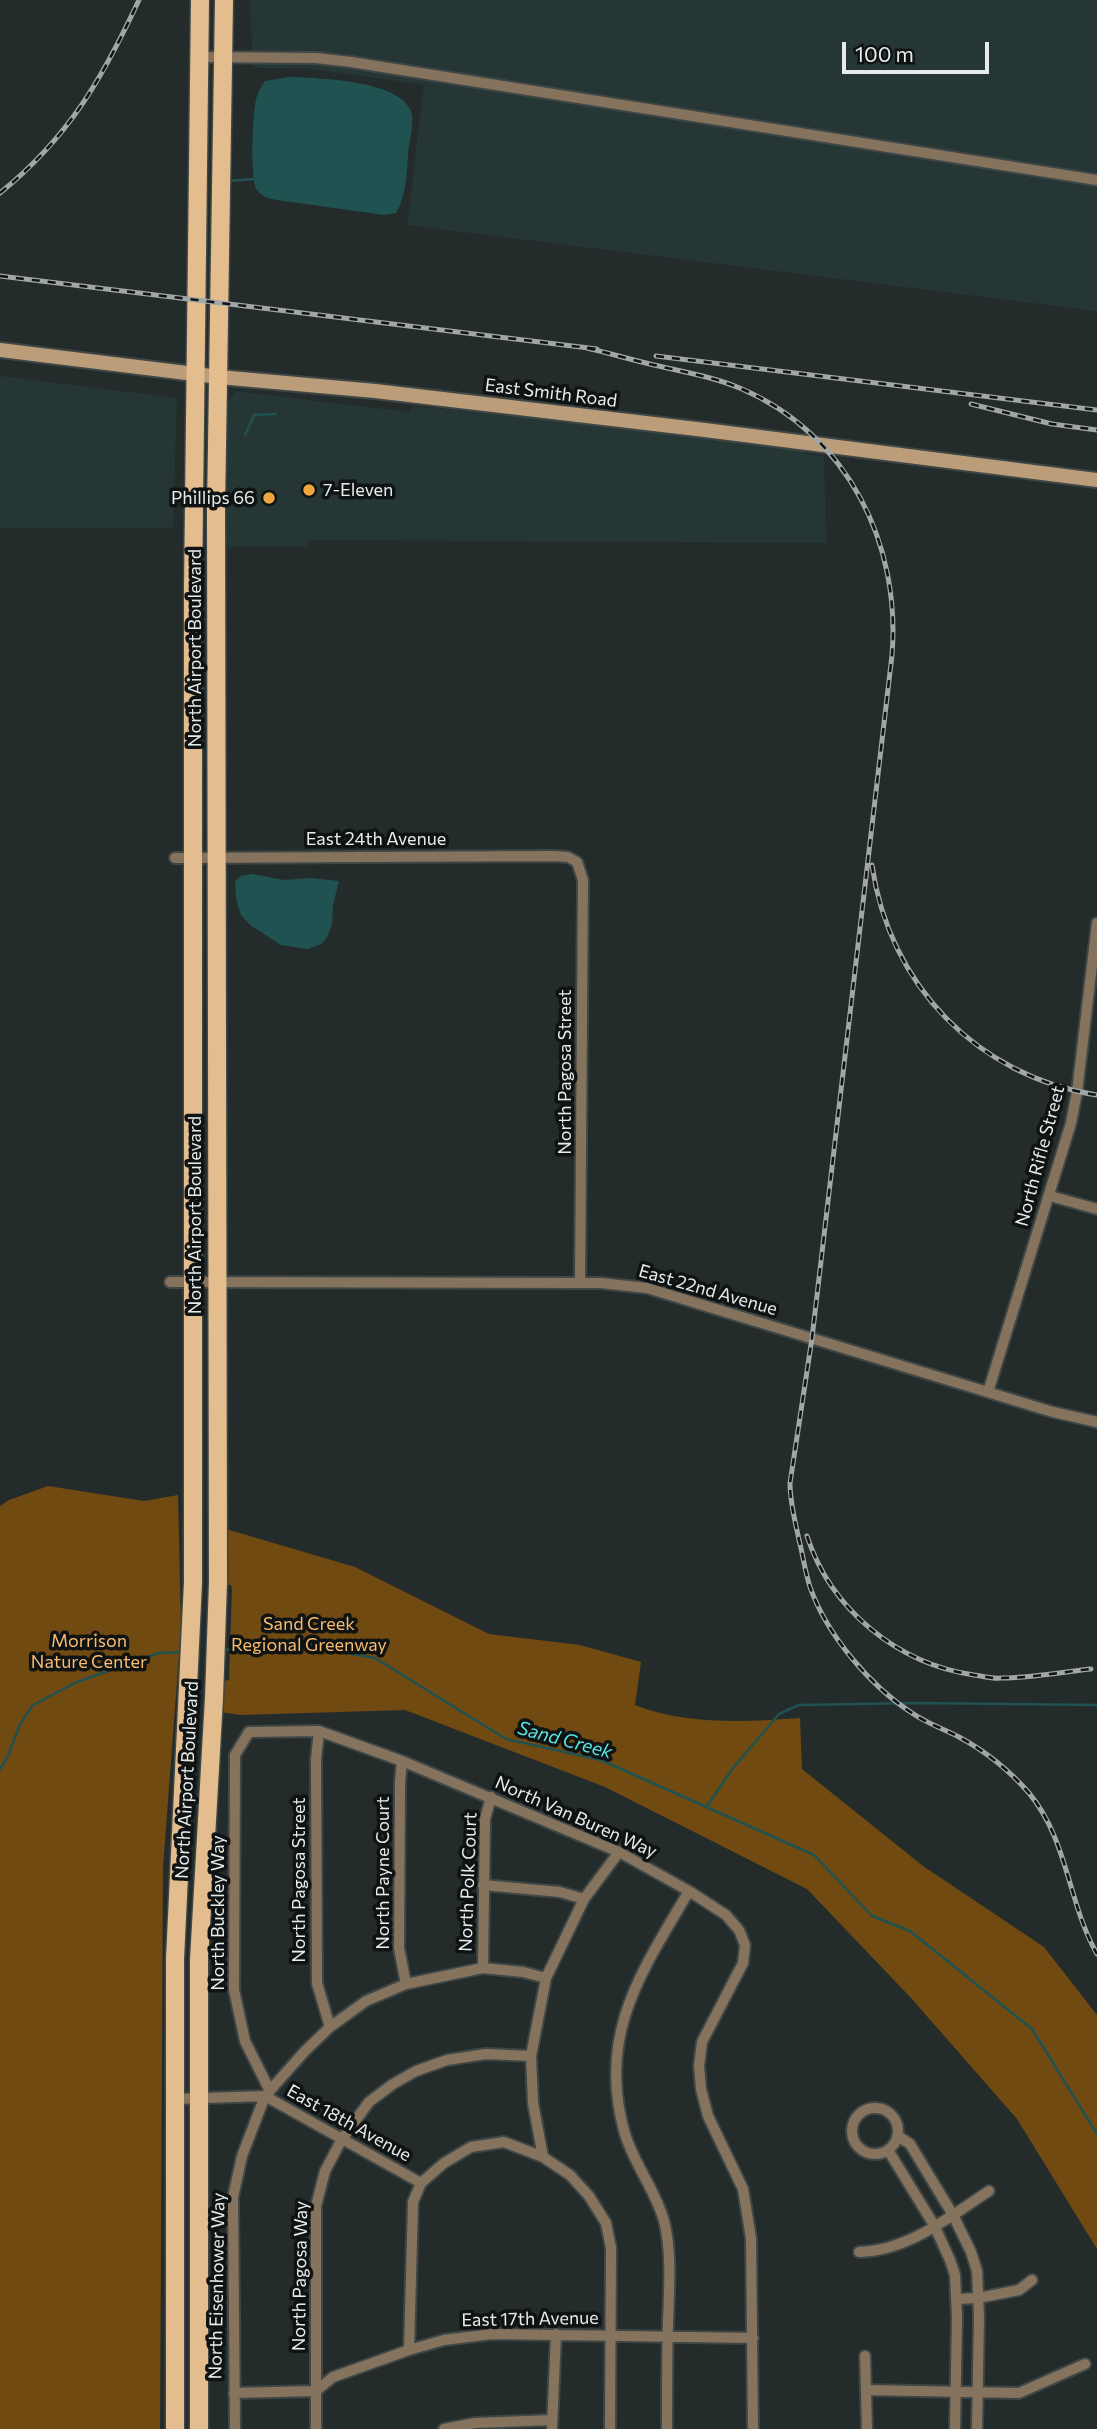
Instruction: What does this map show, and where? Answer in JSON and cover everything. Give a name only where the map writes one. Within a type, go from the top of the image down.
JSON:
[{"type":"main road","name":"North Airport Boulevard","points":[[176,2429],[175,1959],[193,1583],[195,374],[200,0]]},
{"type":"main road","name":"North Airport Boulevard","points":[[199,2429],[199,1960],[218,1583],[216,858],[224,0]]},
{"type":"street","points":[[199,57],[316,58],[351,62],[1097,180]]},
{"type":"street","name":"East Smith Road","points":[[0,350],[219,377],[375,391],[1097,480]]},
{"type":"street","name":"East 24th Avenue","points":[[175,858],[554,856],[568,857],[577,862]]},
{"type":"street","name":"North Pagosa Street","points":[[577,862],[583,880],[580,1283]]},
{"type":"street","name":"North Rifle Street","points":[[988,1392],[1066,1141],[1077,1092],[1095,968],[1097,923]]},
{"type":"street","points":[[1049,1196],[1097,1209]]},
{"type":"street","name":"East 22nd Avenue","points":[[170,1282],[629,1285],[662,1291],[1053,1412],[1097,1422]]},
{"type":"street","name":"North Pagosa Street","points":[[319,1731],[316,1759],[317,1983],[330,2027]]},
{"type":"street","name":"North Van Buren Way","points":[[249,1732],[319,1731],[491,1797],[619,1852],[726,1915],[738,1930],[745,1945],[743,1963],[702,2042],[699,2066],[701,2089],[708,2116],[743,2189],[751,2238],[752,2429]]},
{"type":"street","name":"North Buckley Way","points":[[249,1732],[235,1755],[234,1990],[245,2041],[268,2094]]},
{"type":"street","name":"North Payne Court","points":[[402,1761],[399,1948],[406,1984]]},
{"type":"street","name":"North Polk Court","points":[[483,1968],[485,1819],[491,1797]]},
{"type":"street","points":[[543,2157],[533,2103],[531,2056],[546,1978],[584,1899],[619,1852]]},
{"type":"street","points":[[483,1885],[560,1892],[584,1899]]},
{"type":"street","points":[[667,2429],[670,2274],[664,2221],[625,2136],[617,2098],[616,2063],[624,2014],[640,1973],[689,1891]]},
{"type":"street","name":"North Eisenhower Way","points":[[235,2429],[233,2197],[242,2156],[268,2094],[330,2027],[366,2001],[406,1984],[483,1968],[523,1972],[546,1978]]},
{"type":"street","name":"North Pagosa Way","points":[[316,2429],[316,2206],[325,2171],[342,2139],[369,2102],[416,2071],[447,2060],[486,2054],[531,2056]]},
{"type":"street","name":"East 18th Avenue","points":[[175,2099],[268,2094],[421,2183]]},
{"type":"street","points":[[873,2107],[894,2118],[898,2136],[888,2150],[871,2154],[856,2145],[852,2127],[862,2112],[873,2107]]},
{"type":"street","points":[[898,2136],[910,2144],[953,2215],[977,2271],[977,2429]]},
{"type":"street","points":[[409,2350],[411,2224],[413,2202],[421,2183],[444,2162],[471,2147],[504,2142],[543,2157],[570,2175],[589,2196],[606,2223],[611,2248],[610,2429]]},
{"type":"street","points":[[888,2150],[934,2225],[955,2275],[955,2429]]},
{"type":"street","points":[[859,2252],[880,2251],[900,2245],[989,2191]]},
{"type":"street","points":[[957,2299],[1019,2290],[1032,2280]]},
{"type":"street","name":"East 17th Avenue","points":[[316,2391],[333,2377],[409,2350],[444,2340],[492,2334],[753,2338]]},
{"type":"street","points":[[444,2429],[475,2423],[552,2424],[556,2334]]},
{"type":"street","points":[[865,2356],[867,2429]]},
{"type":"street","points":[[866,2390],[1019,2393],[1085,2364]]},
{"type":"street","points":[[234,2393],[316,2391]]},
{"type":"shaded area","points":[[250,0],[1097,0],[1097,311],[407,225],[424,85],[305,68],[253,68]]},
{"type":"shaded area","points":[[0,376],[177,398],[173,528],[0,528]]},
{"type":"shaded area","points":[[235,391],[409,412],[413,406],[595,424],[805,450],[805,454],[824,456],[826,543],[308,540],[307,547],[224,547],[227,404]]},
{"type":"green space","name":"Morrison Nature Center","points":[[48,1486],[144,1501],[178,1495],[181,1628],[163,1867],[160,2429],[0,2429],[0,1506]]},
{"type":"green space","name":"Sand Creek Regional Greenway","points":[[226,1529],[355,1567],[489,1634],[580,1645],[641,1662],[635,1705],[695,1719],[800,1718],[802,1769],[923,1866],[1044,1947],[1097,2015],[1097,2249],[1017,2119],[911,1998],[807,1889],[605,1787],[405,1710],[241,1715],[220,1712],[223,1681],[229,1680],[232,1589],[231,1585],[226,1585]]},
{"type":"water","points":[[289,77],[318,78],[375,87],[403,101],[411,111],[412,126],[405,185],[396,213],[384,215],[274,200],[257,190],[253,173],[252,144],[255,103],[265,81]]},
{"type":"water","points":[[252,874],[284,880],[310,878],[339,881],[327,938],[321,944],[308,949],[281,945],[250,925],[241,915],[236,899],[235,881],[241,876]]},
{"type":"waterway","points":[[229,181],[254,179]]},
{"type":"waterway","points":[[245,435],[254,415],[276,414]]},
{"type":"waterway","name":"Sand Creek","points":[[222,1650],[265,1647],[335,1651],[375,1658],[506,1739],[601,1760],[814,1855],[872,1916],[910,1931],[1032,2029],[1097,2134]]},
{"type":"waterway","name":"Sand Creek","points":[[0,1769],[20,1724],[33,1705],[77,1682],[159,1653],[184,1652]]},
{"type":"waterway","points":[[707,1806],[733,1768],[779,1714],[799,1705],[1097,1705]]},
{"type":"railway","points":[[0,193],[46,150],[82,105],[111,56],[139,0]]},
{"type":"railway","points":[[0,276],[597,349]]},
{"type":"railway","points":[[587,348],[721,381],[779,409],[811,434],[838,464],[860,498],[876,534],[887,573],[892,614],[892,655],[812,1338],[790,1483],[792,1505],[810,1587],[839,1641],[866,1674],[896,1702],[923,1720],[978,1749],[1005,1769],[1029,1793],[1052,1831],[1087,1934],[1097,1954]]},
{"type":"railway","points":[[656,356],[1097,410]]},
{"type":"railway","points":[[971,404],[1052,424],[1097,430]]},
{"type":"railway","points":[[872,865],[882,909],[897,949],[919,985],[946,1018],[978,1046],[1014,1068],[1054,1085],[1097,1095]]},
{"type":"railway","points":[[807,1536],[818,1563],[850,1610],[894,1646],[919,1659],[946,1669],[994,1678],[1091,1669]]},
{"type":"place","name":"7-Eleven","points":[[309,490]]},
{"type":"place","name":"Phillips 66","points":[[269,498]]}]
